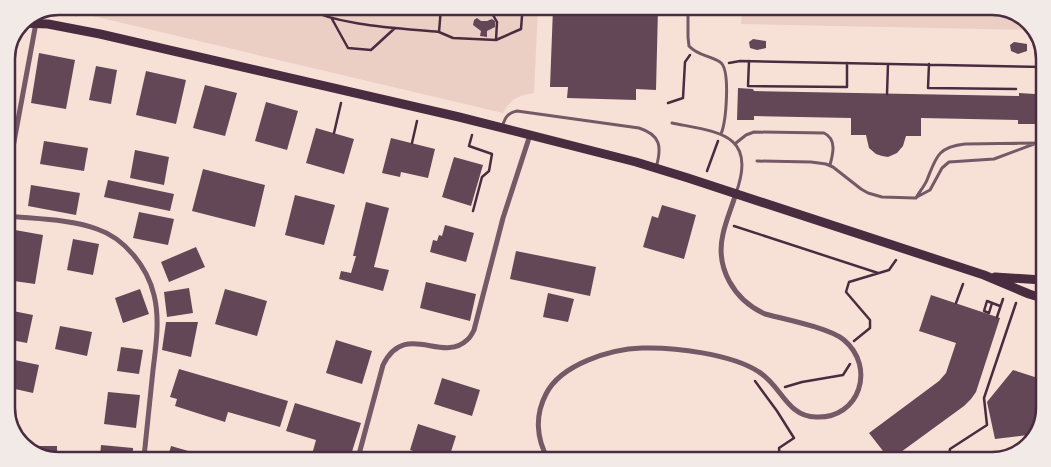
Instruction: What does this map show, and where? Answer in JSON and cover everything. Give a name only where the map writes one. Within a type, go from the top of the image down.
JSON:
[{"type":"main road","points":[[36,23],[74,28],[502,128],[656,168],[984,276],[1036,296]]},
{"type":"main road","points":[[984,276],[1036,280]]},
{"type":"street","points":[[15,136],[36,23]]},
{"type":"street","points":[[360,452],[383,365],[388,355],[395,348],[405,344],[450,347],[460,345],[468,340],[474,330],[502,218],[530,135]]},
{"type":"street","points":[[545,452],[541,443],[538,422],[543,400],[548,389],[555,381],[582,363],[619,351],[655,348],[710,354],[731,359],[766,376],[790,406],[802,415],[819,418],[829,416],[843,411],[854,400],[861,380],[858,360],[849,345],[835,334],[765,314],[740,297],[728,280],[722,258],[723,235],[736,193]]},
{"type":"street","points":[[15,217],[75,224],[97,229],[120,241],[136,258],[148,276],[155,295],[157,324],[144,452]]},
{"type":"lane","points":[[688,15],[688,42],[694,51],[721,62],[726,70],[726,116],[721,134]]},
{"type":"lane","points":[[502,128],[506,116],[511,112],[517,111],[639,128],[649,131],[657,140],[660,154],[656,168]]},
{"type":"lane","points":[[672,122],[721,134],[736,143],[740,150],[742,165],[736,193]]},
{"type":"lane","points":[[736,143],[746,135],[754,132],[820,132],[828,134],[832,142],[830,165]]},
{"type":"lane","points":[[915,198],[926,181],[933,162],[945,148],[965,144],[1034,144]]},
{"type":"lane","points":[[757,160],[811,162],[830,165],[868,193],[882,197],[915,198],[930,190],[942,168],[949,162],[988,160],[1005,156],[1034,144]]},
{"type":"path","points":[[319,15],[332,19],[395,28],[439,32],[453,38],[496,40],[522,29],[522,16]]},
{"type":"path","points":[[439,32],[440,15]]},
{"type":"path","points":[[493,15],[497,22],[496,40]]},
{"type":"path","points":[[332,19],[348,48],[371,50],[395,28]]},
{"type":"path","points":[[668,103],[683,98],[685,62],[694,51]]},
{"type":"path","points":[[724,66],[732,61],[749,61],[1036,67]]},
{"type":"path","points":[[749,61],[748,86],[847,87],[847,63]]},
{"type":"path","points":[[887,94],[888,64]]},
{"type":"path","points":[[929,64],[928,88],[1016,90]]},
{"type":"path","points":[[334,133],[341,103]]},
{"type":"path","points":[[412,143],[417,122]]},
{"type":"path","points":[[472,135],[469,146],[492,154],[489,171],[482,177],[473,211]]},
{"type":"path","points":[[707,170],[714,150]]},
{"type":"path","points":[[726,224],[878,274]]},
{"type":"path","points":[[849,345],[870,328],[870,320],[846,292],[849,282],[889,270],[896,260]]},
{"type":"path","points":[[956,303],[963,284]]},
{"type":"path","points":[[997,317],[1003,298]]},
{"type":"path","points":[[986,313],[988,313],[992,303],[1000,306]]},
{"type":"path","points":[[950,452],[987,425],[984,398],[1016,303]]},
{"type":"path","points":[[750,367],[749,374],[777,411],[794,438],[779,448],[779,452]]},
{"type":"path","points":[[778,389],[802,382],[843,375]]},
{"type":"shaded area","points":[[88,15],[538,15],[534,93],[516,98],[503,113]]},
{"type":"shaded area","points":[[742,15],[992,15],[1009,18],[1025,30],[741,24]]},
{"type":"building","points":[[553,15],[658,15],[656,90],[636,89],[636,100],[567,98],[568,87],[550,87]]},
{"type":"building","points":[[477,18],[481,21],[492,19],[495,21],[495,27],[487,31],[487,37],[480,36],[481,31],[473,25],[474,20]]},
{"type":"building","points":[[753,39],[766,41],[766,48],[757,50],[750,48],[749,42]]},
{"type":"building","points":[[1014,42],[1027,44],[1027,51],[1018,54],[1011,51],[1010,45]]},
{"type":"building","points":[[39,53],[75,60],[66,109],[31,103]]},
{"type":"building","points":[[96,66],[117,70],[111,104],[89,100]]},
{"type":"building","points":[[146,71],[186,80],[176,124],[136,115]]},
{"type":"building","points":[[205,85],[237,93],[225,136],[193,128]]},
{"type":"building","points":[[738,88],[753,89],[754,91],[1019,96],[1019,93],[1035,94],[1035,124],[1018,124],[1018,120],[921,118],[921,136],[906,136],[903,146],[897,153],[888,157],[876,154],[869,148],[866,135],[851,135],[851,118],[754,116],[754,120],[737,120]]},
{"type":"building","points":[[266,102],[298,111],[287,150],[255,141]]},
{"type":"building","points":[[316,128],[354,139],[344,174],[306,163]]},
{"type":"building","points":[[391,138],[435,149],[428,178],[401,172],[400,177],[382,173]]},
{"type":"building","points":[[44,141],[88,148],[84,171],[40,164]]},
{"type":"building","points":[[135,150],[169,157],[164,185],[130,178]]},
{"type":"building","points":[[454,157],[483,165],[471,206],[442,197]]},
{"type":"building","points":[[203,169],[265,185],[255,227],[192,211]]},
{"type":"building","points":[[108,180],[174,194],[170,211],[104,197]]},
{"type":"building","points":[[31,185],[80,193],[76,215],[28,206]]},
{"type":"building","points":[[295,195],[335,205],[324,245],[285,235]]},
{"type":"building","points":[[366,202],[389,208],[374,267],[389,270],[383,291],[339,279],[341,271],[351,273],[356,256],[353,256]]},
{"type":"building","points":[[662,205],[696,215],[684,259],[643,247],[652,216],[658,218]]},
{"type":"building","points":[[139,212],[174,219],[168,245],[133,238]]},
{"type":"building","points":[[445,225],[474,233],[466,262],[430,252],[433,240],[437,241],[439,235],[442,236]]},
{"type":"building","points":[[15,230],[43,235],[35,284],[15,281]]},
{"type":"building","points":[[73,239],[99,244],[93,275],[67,270]]},
{"type":"building","points":[[196,247],[205,267],[169,282],[161,262]]},
{"type":"building","points":[[516,251],[596,267],[590,296],[510,279]]},
{"type":"building","points":[[426,282],[476,294],[470,321],[420,308]]},
{"type":"building","points":[[189,288],[193,313],[167,317],[164,292]]},
{"type":"building","points":[[140,289],[149,314],[123,323],[115,298]]},
{"type":"building","points":[[225,289],[267,301],[257,336],[215,324]]},
{"type":"building","points":[[548,293],[574,299],[568,322],[543,317]]},
{"type":"building","points":[[931,295],[1000,318],[976,392],[971,399],[901,452],[884,452],[869,433],[939,381],[946,373],[956,343],[919,331]]},
{"type":"building","points":[[15,311],[33,315],[27,343],[15,341]]},
{"type":"building","points":[[166,322],[198,322],[191,357],[162,350]]},
{"type":"building","points":[[60,326],[92,332],[87,356],[55,349]]},
{"type":"building","points":[[336,340],[372,351],[362,384],[326,373]]},
{"type":"building","points":[[121,347],[143,350],[139,374],[117,371]]},
{"type":"building","points":[[15,360],[39,365],[33,393],[15,389]]},
{"type":"building","points":[[179,369],[288,401],[280,427],[228,412],[225,422],[175,406],[177,399],[170,397]]},
{"type":"building","points":[[1013,370],[1036,377],[1035,417],[1027,435],[995,439],[987,402]]},
{"type":"building","points":[[442,378],[480,390],[472,416],[434,404]]},
{"type":"building","points":[[108,392],[140,395],[136,428],[104,424]]},
{"type":"building","points":[[295,403],[361,423],[352,452],[313,452],[316,440],[286,431]]},
{"type":"building","points":[[418,424],[456,436],[451,452],[416,452],[410,450]]},
{"type":"building","points":[[101,445],[133,448],[133,452],[100,452]]},
{"type":"building","points":[[37,446],[57,446],[57,452]]},
{"type":"building","points":[[171,446],[192,452],[169,452]]}]
